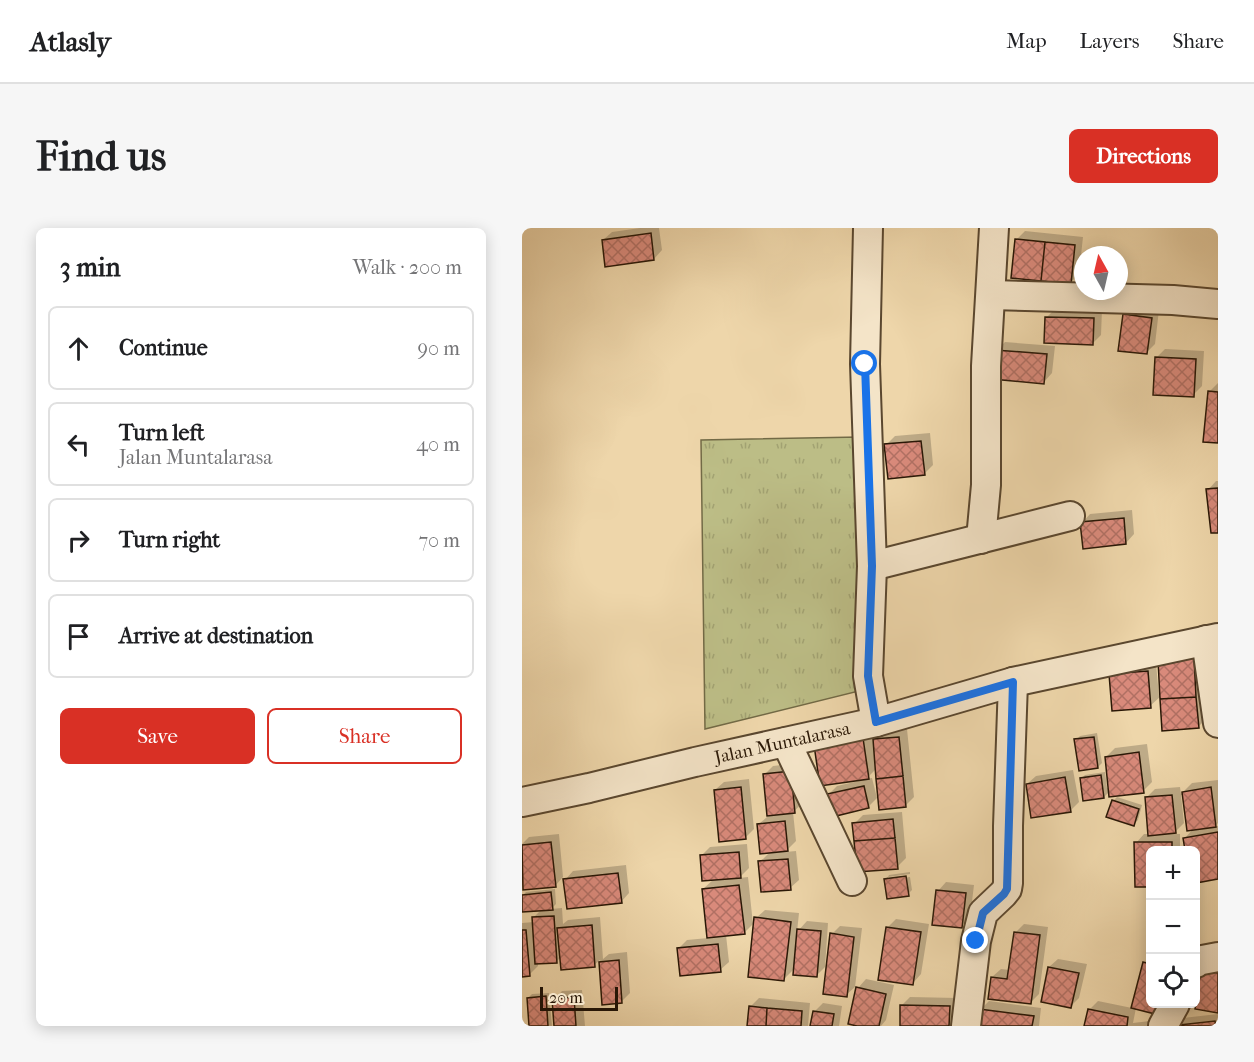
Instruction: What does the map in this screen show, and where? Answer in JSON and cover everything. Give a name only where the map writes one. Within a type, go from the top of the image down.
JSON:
[{"type":"street","points":[[868,228],[865,364],[872,566],[868,676],[873,708]]},
{"type":"street","points":[[981,539],[986,485],[986,366],[994,228]]},
{"type":"street","points":[[991,295],[1173,300],[1218,304]]},
{"type":"street","points":[[872,566],[1070,516]]},
{"type":"street","points":[[1212,639],[1218,723]]},
{"type":"street","name":"Jalan Muntalarasa","points":[[522,802],[786,742],[873,708],[1013,682],[1212,639]]},
{"type":"street","points":[[966,1026],[976,941],[983,913],[1007,889],[1013,682]]},
{"type":"street","points":[[786,742],[852,881]]},
{"type":"street","points":[[1200,960],[1218,957]]},
{"type":"street","points":[[1163,1026],[1173,1008]]},
{"type":"green space","points":[[860,437],[859,691],[705,729],[701,440]]},
{"type":"building","points":[[651,233],[654,260],[605,267],[602,240]]},
{"type":"building","points":[[1015,239],[1045,242],[1041,281],[1011,278]]},
{"type":"building","points":[[1045,242],[1075,245],[1071,284],[1041,281]]},
{"type":"building","points":[[1123,314],[1152,318],[1147,354],[1118,351]]},
{"type":"building","points":[[1045,317],[1094,318],[1093,345],[1044,343]]},
{"type":"building","points":[[995,350],[1047,354],[1044,384],[992,379]]},
{"type":"building","points":[[1155,357],[1196,359],[1194,397],[1153,395]]},
{"type":"building","points":[[1208,391],[1218,392],[1218,443],[1203,442]]},
{"type":"building","points":[[921,441],[925,475],[888,479],[884,444]]},
{"type":"building","points":[[1218,488],[1218,533],[1211,533],[1206,489]]},
{"type":"building","points":[[1124,518],[1126,544],[1083,549],[1080,522]]},
{"type":"building","points":[[1194,657],[1196,697],[1160,699],[1158,660]]},
{"type":"building","points":[[1148,671],[1151,708],[1112,711],[1109,674]]},
{"type":"building","points":[[1196,697],[1199,728],[1162,731],[1160,699]]},
{"type":"building","points":[[899,737],[903,776],[876,779],[873,739]]},
{"type":"building","points":[[1094,737],[1098,768],[1079,771],[1074,739]]},
{"type":"building","points":[[863,738],[869,779],[820,786],[814,745]]},
{"type":"building","points":[[1139,752],[1144,793],[1109,797],[1105,757]]},
{"type":"building","points":[[791,771],[795,813],[767,816],[763,774]]},
{"type":"building","points":[[1101,775],[1104,798],[1083,801],[1080,778]]},
{"type":"building","points":[[903,776],[906,807],[879,810],[876,779]]},
{"type":"building","points":[[1065,777],[1071,812],[1031,818],[1026,784]]},
{"type":"building","points":[[864,786],[869,808],[832,817],[827,794]]},
{"type":"building","points":[[741,787],[746,839],[719,842],[714,790]]},
{"type":"building","points":[[1211,787],[1216,827],[1187,831],[1182,792]]},
{"type":"building","points":[[1172,795],[1176,833],[1148,836],[1145,797]]},
{"type":"building","points":[[1112,800],[1139,809],[1134,826],[1106,817]]},
{"type":"building","points":[[893,819],[895,838],[854,841],[852,823]]},
{"type":"building","points":[[785,821],[788,851],[760,854],[757,824]]},
{"type":"building","points":[[1218,832],[1218,879],[1200,882],[1200,846],[1184,846],[1183,838]]},
{"type":"building","points":[[895,838],[898,869],[857,872],[854,841]]},
{"type":"building","points":[[551,842],[556,887],[523,890],[522,845]]},
{"type":"building","points":[[1134,842],[1172,842],[1172,846],[1146,846],[1146,887],[1135,887]]},
{"type":"building","points":[[739,852],[741,878],[702,881],[700,855]]},
{"type":"building","points":[[788,859],[791,890],[761,892],[758,861]]},
{"type":"building","points":[[618,873],[622,903],[567,909],[563,879]]},
{"type":"building","points":[[906,876],[909,896],[887,899],[884,879]]},
{"type":"building","points":[[739,885],[745,934],[707,938],[702,889]]},
{"type":"building","points":[[936,890],[966,893],[962,928],[932,925]]},
{"type":"building","points":[[551,892],[553,910],[522,912],[522,895]]},
{"type":"building","points":[[554,916],[557,963],[535,964],[532,917]]},
{"type":"building","points":[[754,917],[791,922],[784,981],[748,977]]},
{"type":"building","points":[[592,925],[595,967],[561,970],[557,928]]},
{"type":"building","points":[[886,927],[921,932],[913,985],[878,980]]},
{"type":"building","points":[[797,929],[821,931],[817,977],[793,975]]},
{"type":"building","points":[[522,930],[526,930],[530,976],[522,977]]},
{"type":"building","points":[[1014,932],[1040,935],[1031,1004],[988,999],[991,977],[1007,979]]},
{"type":"building","points":[[830,933],[854,937],[847,997],[823,994]]},
{"type":"building","points":[[718,944],[721,972],[680,976],[677,948]]},
{"type":"building","points":[[619,960],[622,1003],[602,1005],[599,962]]},
{"type":"building","points":[[1143,962],[1146,963],[1146,1008],[1161,1008],[1159,1015],[1131,1008]]},
{"type":"building","points":[[1048,967],[1079,973],[1071,1008],[1041,1002]]},
{"type":"building","points":[[1201,970],[1218,973],[1218,1013],[1195,1009],[1200,1008]]},
{"type":"building","points":[[856,987],[886,994],[879,1026],[848,1024]]},
{"type":"building","points":[[546,996],[548,1026],[529,1026],[527,998]]},
{"type":"building","points":[[574,997],[576,1026],[554,1026],[552,999]]},
{"type":"building","points":[[900,1005],[950,1006],[949,1026],[900,1026]]},
{"type":"building","points":[[749,1006],[767,1008],[766,1026],[747,1026]]},
{"type":"building","points":[[767,1008],[802,1011],[801,1026],[766,1026]]},
{"type":"building","points":[[979,1009],[1034,1016],[1032,1026],[976,1026]]},
{"type":"building","points":[[1088,1009],[1128,1017],[1127,1026],[1084,1026]]},
{"type":"building","points":[[813,1011],[834,1014],[832,1026],[810,1026]]},
{"type":"building","points":[[1215,1021],[1216,1026],[1170,1026]]},
{"type":"route","points":[[865,364],[872,566],[868,676],[876,722],[1013,682],[1008,883],[1004,894],[983,913],[976,941]]}]
